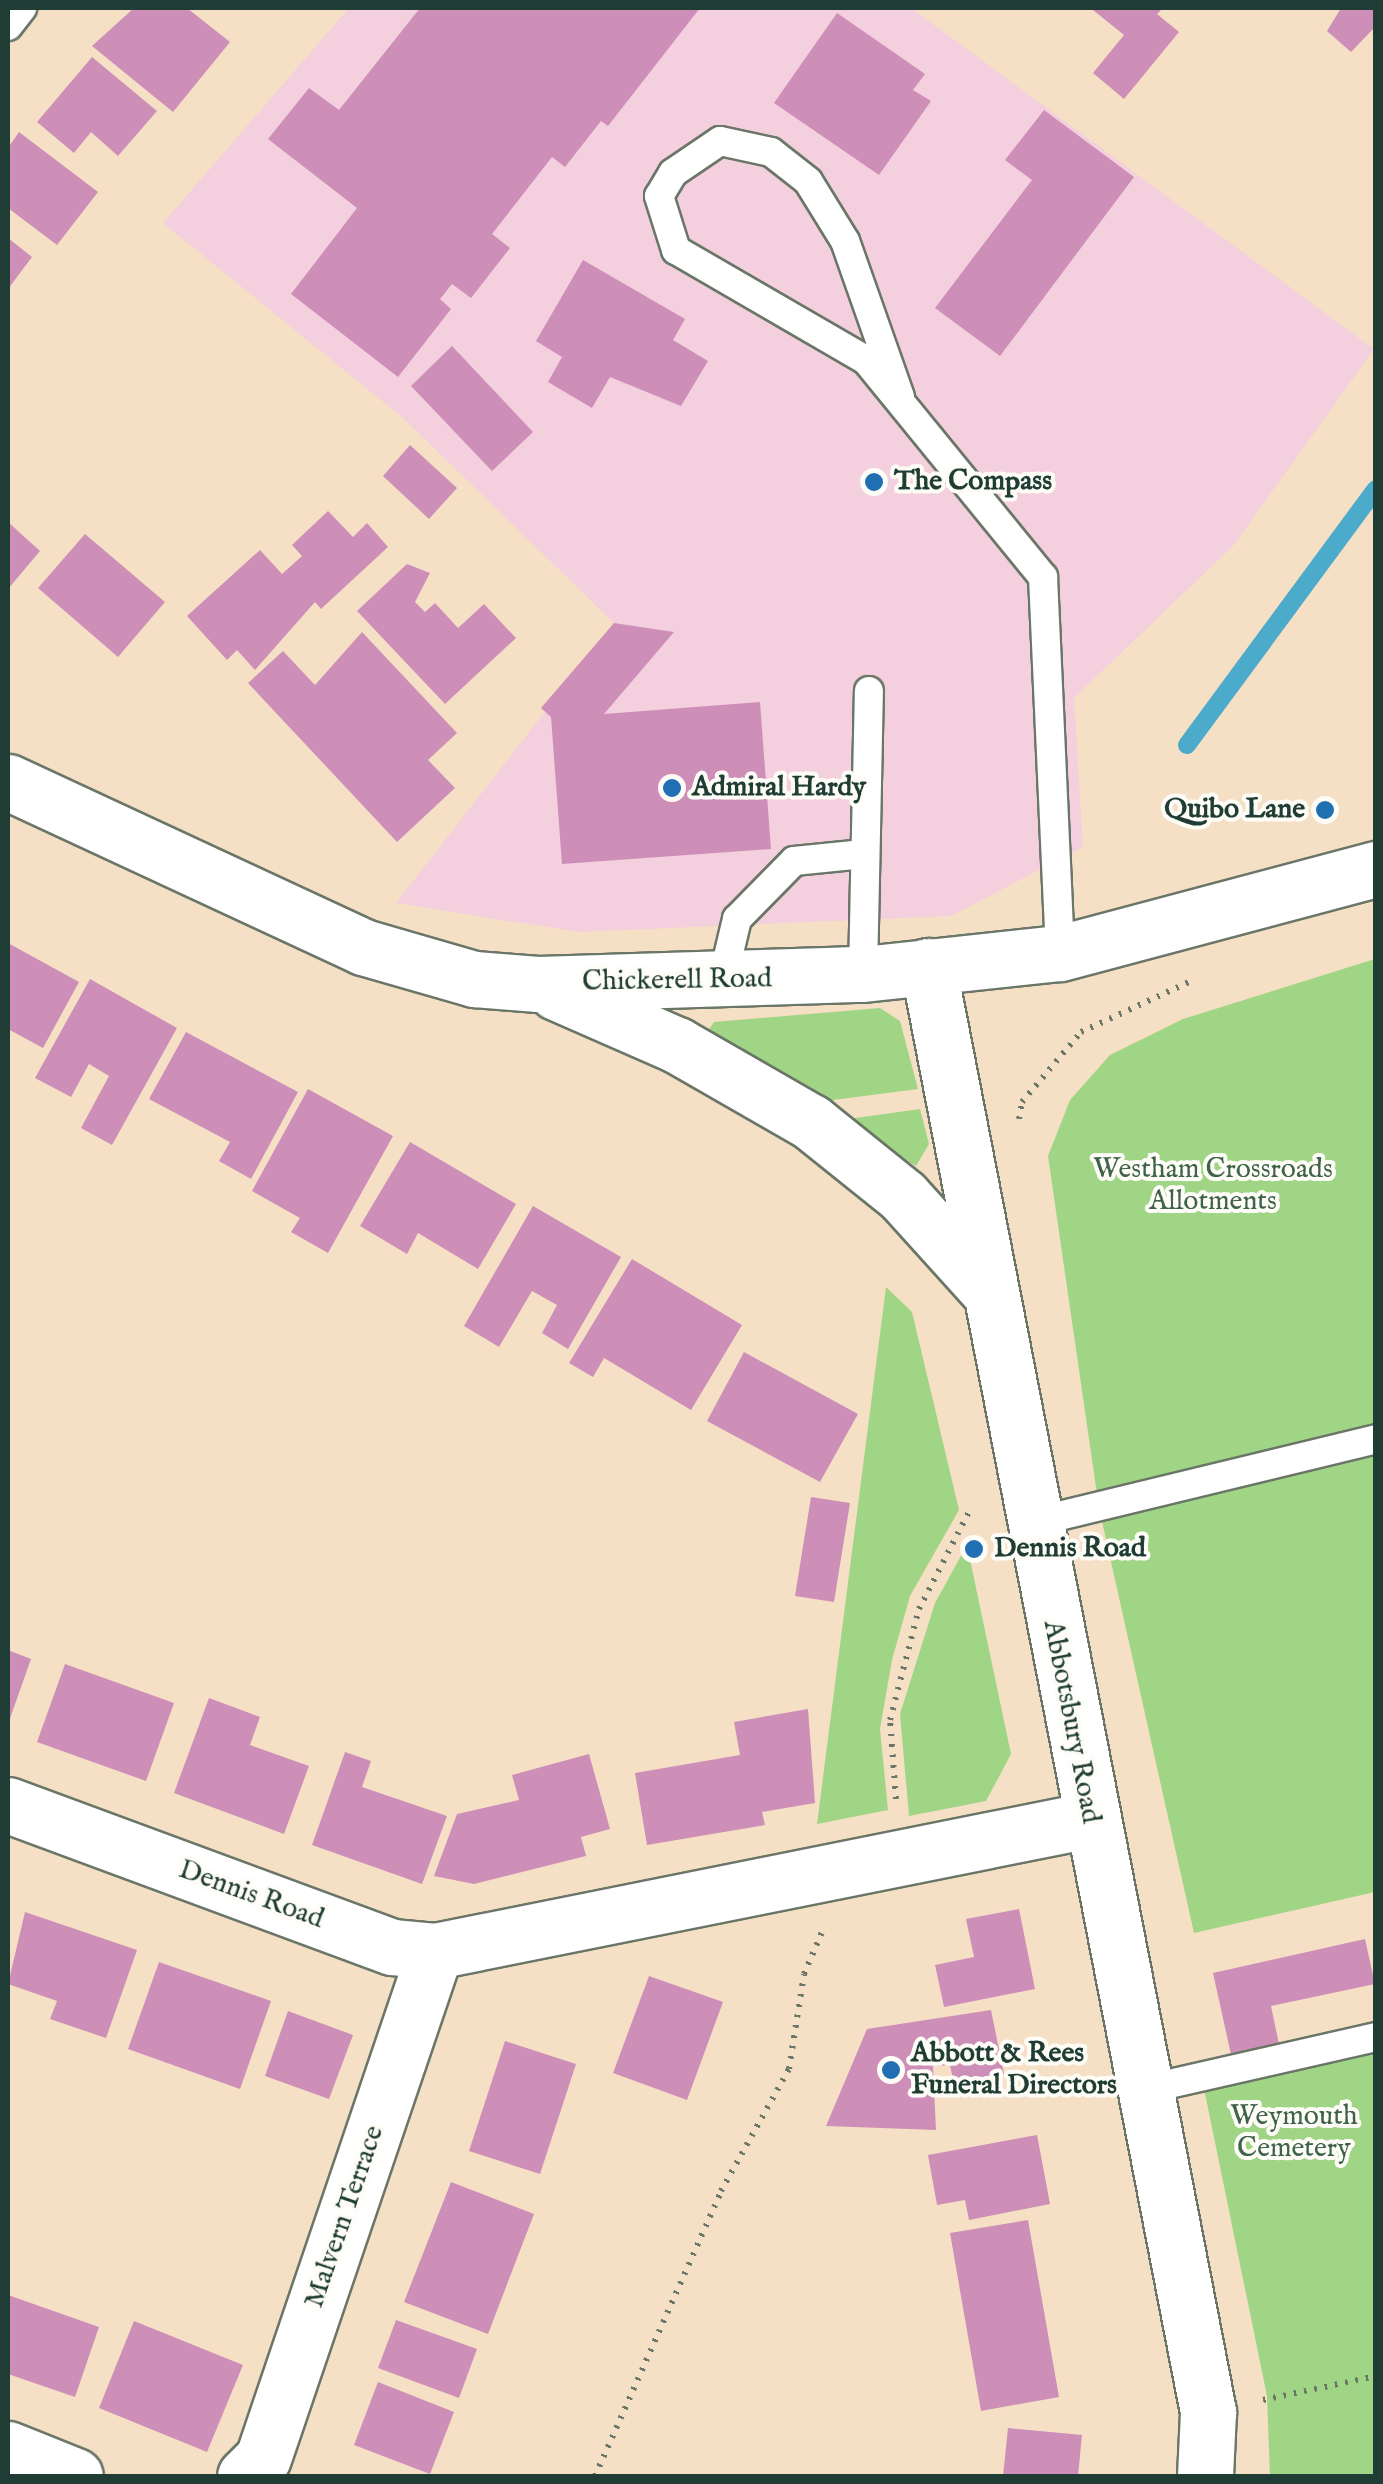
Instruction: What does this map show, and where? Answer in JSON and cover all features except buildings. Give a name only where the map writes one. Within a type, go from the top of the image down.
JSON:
[{"type":"street","name":"Chickerell Road","points":[[8,782],[363,946],[474,979],[538,984],[722,982],[863,974],[1060,953],[1376,869]]},
{"type":"street","name":"Abbotsbury Road","points":[[928,966],[1088,1820],[1147,2088],[1208,2412],[1205,2476]]},
{"type":"street","points":[[538,984],[677,1045],[811,1122],[903,1196],[988,1290]]},
{"type":"street","name":"Dennis Road","points":[[8,1805],[392,1946],[436,1951],[1088,1820]]},
{"type":"street","name":"Malvern Terrace","points":[[245,2476],[264,2458],[436,1951]]},
{"type":"street","points":[[8,2450],[75,2476]]},
{"type":"lane","points":[[8,26],[22,8]]},
{"type":"lane","points":[[900,397],[846,240],[808,181],[771,152],[720,142],[673,173],[659,196],[676,250],[866,360],[1043,577],[1060,953]]},
{"type":"lane","points":[[863,974],[869,691]]},
{"type":"lane","points":[[722,982],[737,919],[794,861],[864,854]]},
{"type":"lane","points":[[1034,1522],[1376,1439]]},
{"type":"lane","points":[[1147,2088],[1376,2038]]},
{"type":"path","points":[[1018,1131],[1022,1102],[1081,1032],[1204,975]]},
{"type":"path","points":[[896,1806],[890,1720],[918,1609],[971,1510],[968,1491]]},
{"type":"path","points":[[595,2476],[721,2192],[788,2069],[804,1974],[829,1915]]},
{"type":"path","points":[[1208,2412],[1376,2376]]},
{"type":"shaded area","name":"The Compass","points":[[349,8],[911,8],[1374,349],[1233,546],[1074,698],[1083,847],[951,916],[578,932],[396,903],[614,623],[403,418],[163,223]]},
{"type":"green space","name":"Westham Crossroads Allotments","points":[[1375,959],[1375,1892],[1194,1933],[1099,1508],[1048,1156],[1070,1100],[1110,1055],[1183,1019]]},
{"type":"green space","points":[[880,1008],[900,1021],[918,1089],[818,1102],[704,1037],[714,1022]]},
{"type":"green space","points":[[920,1109],[929,1144],[916,1166],[841,1120]]},
{"type":"green space","points":[[886,1287],[912,1312],[959,1510],[910,1596],[892,1660],[880,1729],[888,1810],[817,1824]]},
{"type":"green space","points":[[967,1545],[1011,1754],[986,1801],[909,1816],[900,1714],[935,1603]]},
{"type":"green space","name":"Weymouth Cemetery","points":[[1375,2026],[1375,2476],[1270,2476],[1267,2396],[1202,2079]]},
{"type":"waterway","points":[[1187,745],[1376,489]]},
{"type":"place","name":"The Compass","points":[[874,482]]},
{"type":"place","name":"Admiral Hardy","points":[[672,788]]},
{"type":"place","name":"Quibo Lane","points":[[1325,810]]},
{"type":"place","name":"Dennis Road","points":[[974,1549]]},
{"type":"place","name":"Abbott & Rees Funeral Directors","points":[[891,2070]]}]
